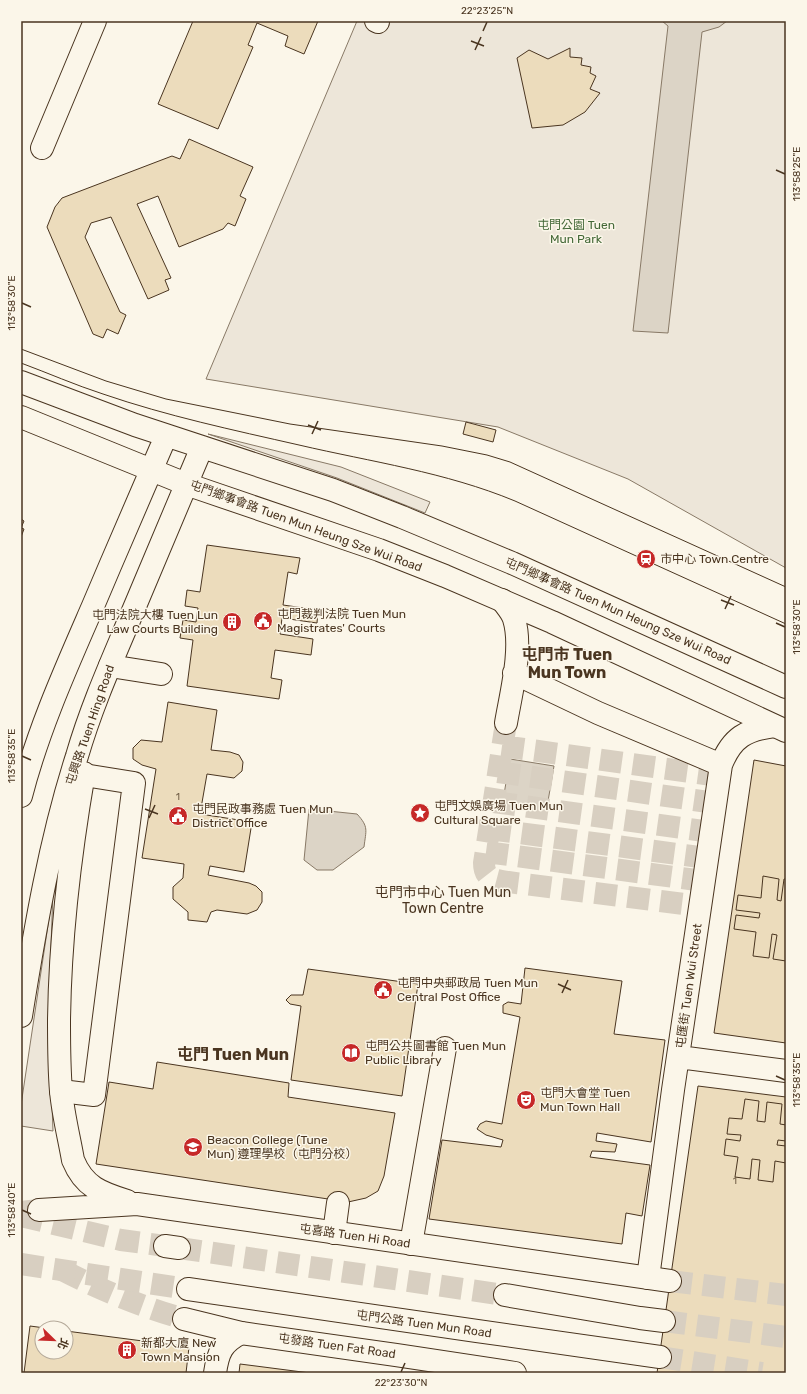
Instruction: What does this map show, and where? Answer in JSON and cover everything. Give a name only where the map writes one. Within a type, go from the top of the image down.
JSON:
[{"type":"main road","points":[[42,148],[95,21]]},
{"type":"main road","name":"屯門鄉事會路 Tuen Mun Heung Sze Wui Road","points":[[21,382],[166,436],[333,490],[409,520],[512,563],[786,688]]},
{"type":"main road","name":"屯門鄉事會路 Tuen Mun Heung Sze Wui Road","points":[[21,417],[186,484],[379,550],[502,600],[780,728]]},
{"type":"main road","points":[[21,796],[43,725],[64,672],[166,436]]},
{"type":"main road","name":"屯興路 Tuen Hing Road","points":[[21,1016],[45,883],[61,810],[77,755],[99,691],[202,447]]},
{"type":"main road","points":[[502,600],[513,617],[516,631],[514,673],[506,723]]},
{"type":"main road","points":[[110,666],[161,674]]},
{"type":"main road","points":[[514,673],[598,713],[721,764]]},
{"type":"main road","points":[[99,691],[71,858],[62,952],[59,1051],[61,1091],[73,1160],[77,1170],[84,1180],[106,1195],[136,1204]]},
{"type":"main road","name":"屯匯街 Tuen Wui Street","points":[[648,1278],[721,764],[726,752],[736,740],[746,732],[752,730],[780,728]]},
{"type":"main road","points":[[61,1091],[94,1095],[134,783],[84,774]]},
{"type":"main road","points":[[411,1244],[445,1048]]},
{"type":"main road","points":[[679,1057],[786,1071]]},
{"type":"main road","points":[[334,1233],[338,1203]]},
{"type":"main road","name":"屯喜路 Tuen Hi Road","points":[[39,1210],[136,1204],[670,1281]]},
{"type":"main road","name":"屯門公路 Tuen Mun Road","points":[[188,1289],[660,1356]]},
{"type":"main road","points":[[505,1295],[664,1321]]},
{"type":"main road","name":"屯發路 Tuen Fat Road","points":[[184,1319],[241,1333],[396,1354],[515,1373]]},
{"type":"main road","points":[[215,1373],[216,1363],[221,1350],[229,1339],[241,1333]]},
{"type":"green space","name":"屯門公園 Tuen Mun Park","points":[[357,21],[786,21],[786,568],[628,479],[498,427],[206,379]]},
{"type":"green space","points":[[208,434],[341,467],[430,502],[425,513],[337,478]]},
{"type":"green space","points":[[53,892],[50,972],[50,1052],[53,1131],[21,1126],[21,1105]]},
{"type":"shaded area","points":[[662,21],[727,21],[719,27],[702,32],[668,333],[633,331],[668,26]]},
{"type":"shaded area","points":[[510,759],[554,766],[546,813],[502,806]]},
{"type":"shaded area","points":[[309,809],[357,814],[366,829],[364,847],[333,870],[317,870],[304,860]]},
{"type":"building","points":[[193,21],[318,21],[304,54],[285,46],[288,36],[257,23],[248,45],[253,47],[218,129],[158,104]]},
{"type":"building","points":[[570,48],[570,57],[582,58],[581,65],[591,67],[590,73],[596,76],[590,89],[600,93],[585,112],[563,125],[532,128],[517,58],[529,50],[548,59]]},
{"type":"building","points":[[189,139],[253,167],[240,196],[246,199],[235,226],[228,223],[223,229],[179,247],[158,196],[137,204],[171,278],[165,280],[169,290],[148,299],[111,217],[91,223],[85,237],[120,312],[126,315],[118,334],[107,329],[103,338],[93,334],[47,227],[55,207],[62,198],[172,156],[180,159]]},
{"type":"building","points":[[466,422],[496,430],[493,442],[463,434]]},
{"type":"building","points":[[21,519],[24,521],[21,528]]},
{"type":"building","points":[[21,528],[24,529],[21,537]]},
{"type":"building","name":"屯門法院大樓 Tuen Lun Law Courts Building","points":[[207,545],[300,558],[297,574],[288,572],[283,605],[318,610],[317,623],[282,618],[280,634],[313,639],[311,655],[275,650],[271,678],[282,680],[279,699],[187,686],[193,640],[180,638],[183,620],[196,622],[198,608],[185,606],[187,590],[200,592]]},
{"type":"building","points":[[168,702],[217,710],[211,750],[230,752],[239,755],[243,762],[242,771],[234,778],[207,774],[200,814],[252,822],[244,872],[210,866],[208,875],[249,883],[256,886],[262,892],[262,902],[257,910],[247,914],[217,910],[211,912],[207,922],[188,920],[188,912],[173,899],[173,887],[183,878],[184,864],[142,858],[156,769],[142,765],[133,759],[133,748],[141,740],[162,742]]},
{"type":"building","points":[[754,760],[786,766],[786,1043],[714,1033]]},
{"type":"building","points":[[763,876],[779,879],[777,900],[781,901],[784,879],[786,879],[786,961],[773,959],[777,935],[772,934],[769,958],[753,956],[756,932],[734,929],[736,915],[759,918],[760,913],[736,910],[738,895],[761,898]]},
{"type":"building","name":"屯門大會堂 Tuen Mun Town Hall","points":[[525,968],[622,981],[614,1034],[665,1040],[651,1142],[597,1133],[596,1141],[617,1144],[615,1152],[592,1151],[590,1157],[650,1165],[642,1216],[626,1213],[622,1244],[429,1219],[442,1140],[501,1147],[503,1140],[486,1135],[477,1129],[480,1124],[486,1121],[502,1124],[520,1017],[503,1013],[503,1005],[508,1002],[521,1004]]},
{"type":"building","name":"屯門公共圖書館 Tuen Mun Public Library","points":[[308,969],[418,984],[402,1096],[291,1080],[301,1006],[290,1004],[286,1000],[291,995],[303,995]]},
{"type":"building","points":[[157,1062],[289,1083],[288,1097],[395,1113],[384,1176],[378,1191],[366,1198],[348,1202],[96,1164],[109,1082],[153,1089]]},
{"type":"building","points":[[698,1086],[786,1097],[786,1373],[657,1373]]},
{"type":"building","points":[[745,1099],[759,1101],[757,1121],[765,1122],[767,1102],[782,1104],[780,1124],[786,1125],[786,1141],[778,1140],[777,1145],[786,1146],[786,1163],[775,1161],[773,1182],[758,1180],[760,1160],[752,1159],[750,1179],[735,1177],[738,1157],[724,1155],[726,1139],[740,1141],[741,1135],[727,1134],[729,1118],[742,1119]]},
{"type":"building","name":"新都大廈 New Town Mansion","points":[[30,1326],[34,1327],[34,1360],[74,1360],[74,1332],[189,1347],[186,1373],[24,1373]]},
{"type":"building","points":[[240,1364],[310,1373],[239,1373]]},
{"type":"tunnel","points":[[506,723],[484,863],[484,868],[488,876],[508,882],[700,906]]},
{"type":"tunnel","points":[[502,746],[719,776]]},
{"type":"tunnel","points":[[498,772],[715,803]]},
{"type":"tunnel","points":[[494,802],[711,832]]},
{"type":"tunnel","points":[[489,829],[707,858]]},
{"type":"tunnel","points":[[486,852],[704,881]]},
{"type":"tunnel","points":[[21,1212],[39,1210]]},
{"type":"tunnel","points":[[21,1216],[121,1240],[165,1246]]},
{"type":"tunnel","points":[[179,1248],[505,1295]]},
{"type":"tunnel","points":[[21,1264],[188,1289]]},
{"type":"tunnel","points":[[62,1270],[122,1298],[184,1319]]},
{"type":"tunnel","points":[[670,1281],[786,1295]]},
{"type":"tunnel","points":[[664,1321],[786,1337]]},
{"type":"tunnel","points":[[660,1357],[762,1373]]},
{"type":"tram line","points":[[21,349],[106,381],[166,399],[290,424],[442,446],[487,455],[510,462],[786,587]]},
{"type":"tram line","points":[[21,363],[127,402],[176,416],[326,451],[408,468],[462,482],[489,491],[515,501],[786,624]]},
{"type":"place","name":"市中心 Town Centre","points":[[646,559]]},
{"type":"place","name":"屯門裁判法院 Tuen Mun Magistrates' Courts","points":[[263,621]]},
{"type":"place","name":"屯門法院大樓 Tuen Lun Law Courts Building","points":[[232,622]]},
{"type":"place","name":"屯門文娛廣場 Tuen Mun Cultural Square","points":[[420,813]]},
{"type":"place","name":"屯門民政事務處 Tuen Mun District Office","points":[[178,816]]},
{"type":"place","name":"屯門中央郵政局 Tuen Mun Central Post Office","points":[[383,990]]},
{"type":"place","name":"屯門公共圖書館 Tuen Mun Public Library","points":[[351,1053]]},
{"type":"place","name":"屯門大會堂 Tuen Mun Town Hall","points":[[526,1100]]},
{"type":"place","name":"Beacon College (Tune Mun) 遵理學校（屯門分校）","points":[[193,1147]]},
{"type":"place","name":"新都大廈 New Town Mansion","points":[[127,1350]]},
{"type":"district","name":"屯門市 Tuen Mun Town","points":[[567,663]]},
{"type":"district","name":"屯門市中心 Tuen Mun Town Centre","points":[[443,900]]},
{"type":"district","name":"屯門 Tuen Mun","points":[[233,1054]]}]
